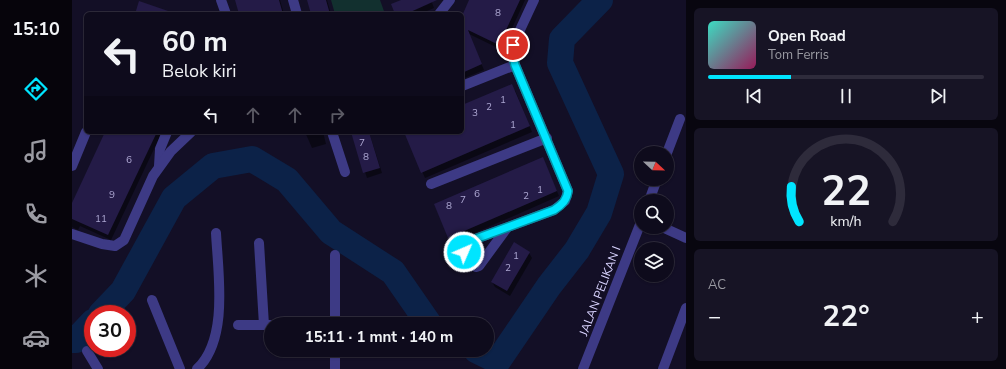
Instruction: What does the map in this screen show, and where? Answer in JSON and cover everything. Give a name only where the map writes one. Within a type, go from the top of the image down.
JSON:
[{"type":"street","points":[[222,0],[225,12]]},
{"type":"street","points":[[293,0],[296,12]]},
{"type":"street","points":[[441,12],[450,0]]},
{"type":"street","points":[[507,228],[554,210],[565,201],[568,191],[515,65],[512,53],[513,45],[534,0]]},
{"type":"street","points":[[464,85],[515,65]]},
{"type":"street","points":[[670,146],[680,119]]},
{"type":"street","points":[[72,166],[85,134]]},
{"type":"street","points":[[159,166],[160,149],[166,134]]},
{"type":"street","points":[[72,234],[102,244],[115,246],[124,240],[146,188],[159,166],[189,134]]},
{"type":"street","points":[[333,134],[345,172]]},
{"type":"street","points":[[431,184],[547,138]]},
{"type":"street","points":[[674,232],[686,238]]},
{"type":"street","points":[[197,369],[210,353],[217,330],[219,296],[216,233]]},
{"type":"street","name":"JALAN PELIKAN I","points":[[583,369],[636,234]]},
{"type":"street","points":[[259,243],[267,317]]},
{"type":"street","points":[[335,254],[335,317]]},
{"type":"street","points":[[152,300],[180,369]]},
{"type":"street","points":[[664,369],[686,308]]},
{"type":"street","points":[[238,325],[264,325]]},
{"type":"street","points":[[91,357],[98,369]]},
{"type":"street","points":[[335,357],[335,369]]},
{"type":"green space","points":[[331,0],[380,0],[384,12],[334,12]]},
{"type":"building","points":[[235,0],[279,0],[282,12],[238,12]]},
{"type":"building","points":[[307,0],[326,0],[329,12],[310,12]]},
{"type":"building","points":[[401,0],[437,0],[410,12],[394,12],[391,4]]},
{"type":"building","points":[[469,0],[520,0],[499,45],[468,30],[482,64],[464,72],[464,12]]},
{"type":"building","points":[[139,1],[171,12],[136,12]]},
{"type":"building","points":[[512,84],[530,126],[421,173],[405,134],[464,134],[464,104]]},
{"type":"building","points":[[104,134],[156,134],[108,235],[72,219],[72,203]]},
{"type":"building","points":[[352,134],[370,134],[380,168],[363,173]]},
{"type":"building","points":[[543,157],[557,191],[448,238],[434,204]]},
{"type":"building","points":[[514,242],[530,252],[507,291],[491,282]]},
{"type":"waterway","points":[[490,357],[498,361],[549,286],[577,250],[599,213],[611,174],[560,63],[562,39],[600,0]]},
{"type":"waterway","points":[[110,305],[123,291],[174,198],[213,166],[252,159],[287,180],[331,232],[393,272],[424,317]]},
{"type":"waterway","points":[[72,340],[76,340],[84,332]]},
{"type":"route","points":[[464,252],[465,246],[470,241],[554,210],[565,201],[567,196],[568,191],[547,138],[515,65],[512,53],[513,45]]}]
